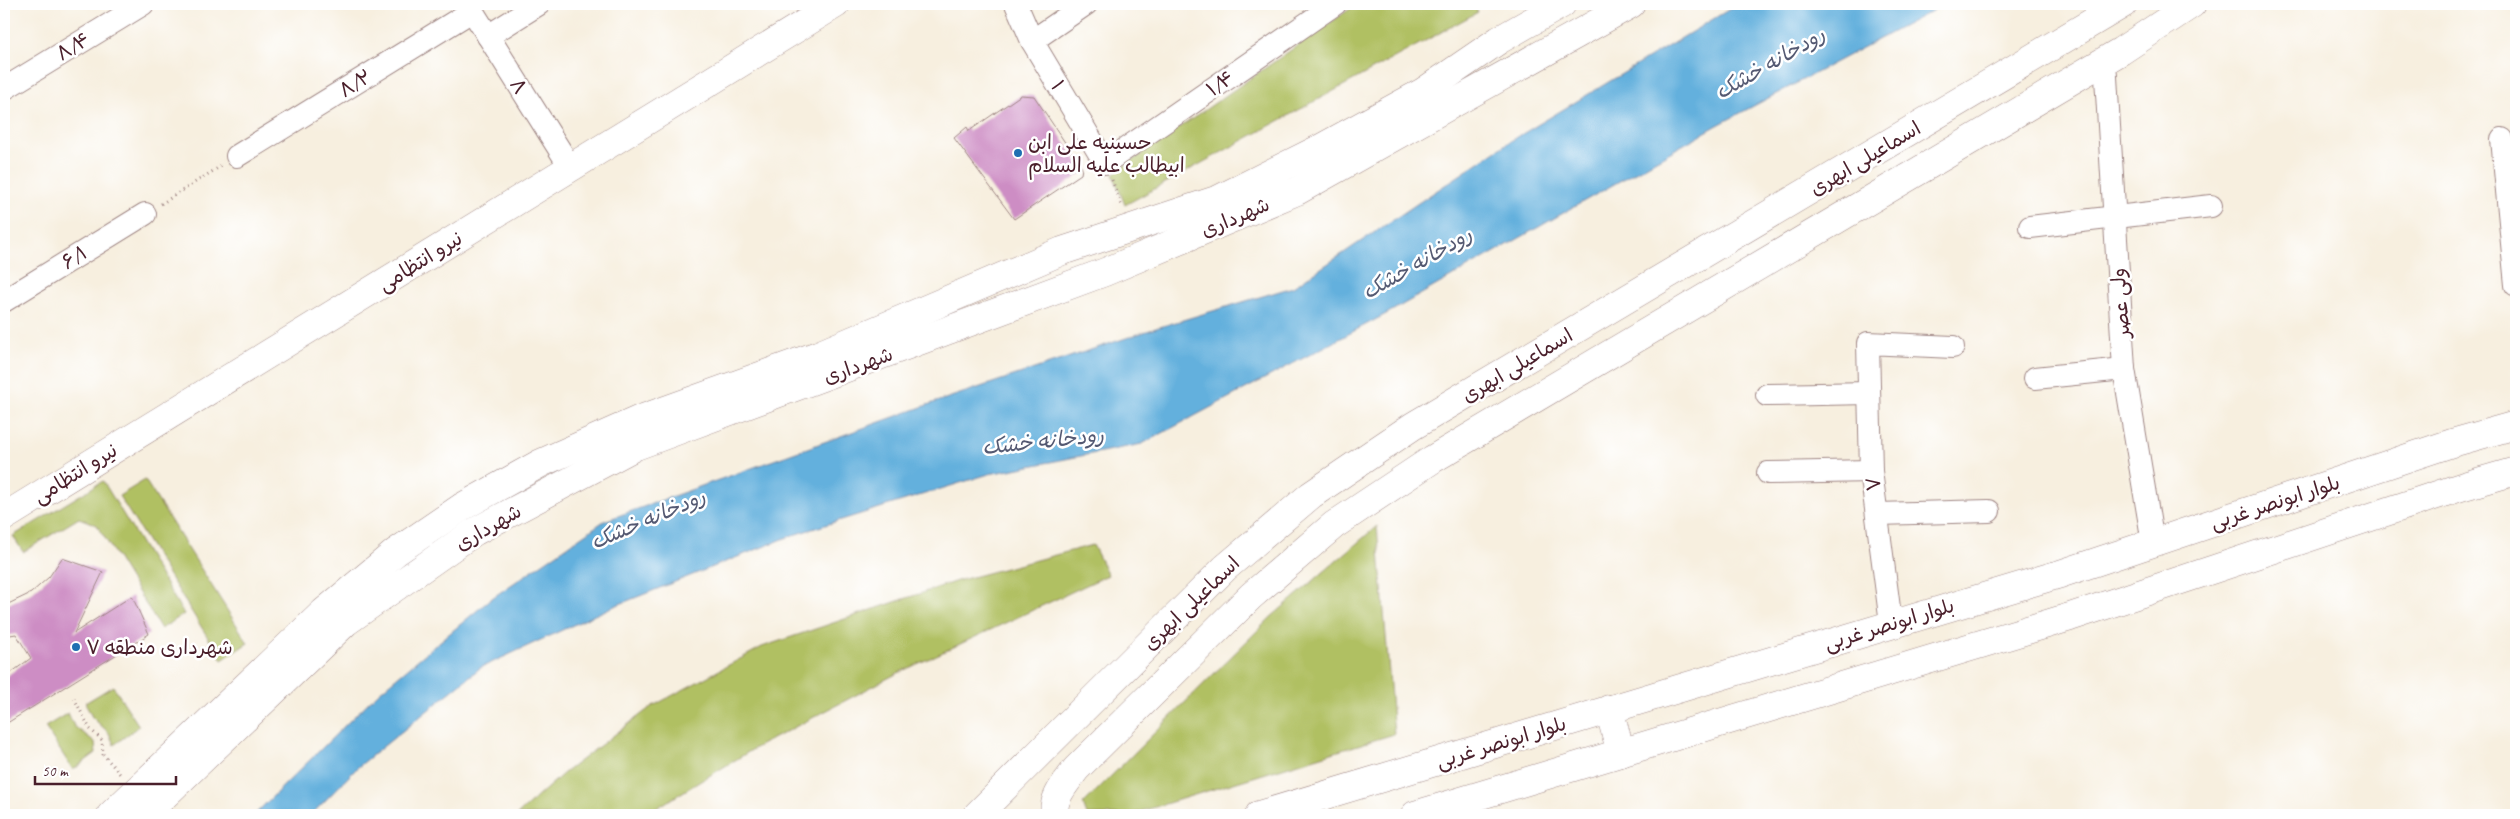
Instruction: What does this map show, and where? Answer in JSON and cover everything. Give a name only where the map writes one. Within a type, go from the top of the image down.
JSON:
[{"type":"main road","name":"نیرو انتظامی","points":[[5,515],[836,4]]},
{"type":"main road","name":"شهرداری","points":[[141,802],[324,612],[396,552],[478,498],[541,463],[638,420],[818,355],[1062,251],[1220,198],[1321,148],[1423,92],[1499,40],[1562,4]]},
{"type":"main road","name":"شهرداری","points":[[111,815],[141,802],[346,622],[474,532],[636,446],[1105,272],[1296,191],[1631,4]]},
{"type":"main road","name":"اسماعیلی ابهری","points":[[977,815],[1225,568],[1311,495],[1413,426],[2123,4]]},
{"type":"main road","name":"اسماعیلی ابهری","points":[[1053,814],[1060,791],[1076,769],[1251,596],[1334,525],[1433,459],[2105,61],[2192,4]]},
{"type":"main road","name":"بلوار ابونصر غربی","points":[[1259,815],[1891,623],[2060,574],[2452,443],[2516,425]]},
{"type":"main road","points":[[1415,815],[2070,617],[2464,486],[2516,471]]},
{"type":"main road","points":[[1609,709],[1621,753]]},
{"type":"main road","points":[[1003,789],[1001,803],[1006,815]]},
{"type":"street","name":"۸/۴","points":[[4,89],[143,4]]},
{"type":"street","points":[[488,36],[539,4]]},
{"type":"street","name":"۱","points":[[1016,4],[1032,41],[1106,163]]},
{"type":"street","points":[[1032,41],[1086,4]]},
{"type":"street","name":"۱/۴","points":[[1106,163],[1335,4]]},
{"type":"street","name":"۸","points":[[470,7],[571,168]]},
{"type":"street","name":"۸/۲","points":[[237,156],[470,7]]},
{"type":"street","name":"ولی عصر","points":[[2105,61],[2124,369],[2153,543]]},
{"type":"street","points":[[2502,139],[2516,285]]},
{"type":"street","points":[[2030,227],[2211,206]]},
{"type":"street","name":"۶/۱","points":[[4,301],[145,214]]},
{"type":"street","name":"۷","points":[[1891,623],[1871,471],[1868,343],[1952,347]]},
{"type":"street","points":[[2035,378],[2124,369]]},
{"type":"street","points":[[1767,395],[1869,393]]},
{"type":"street","points":[[1768,473],[1871,471]]},
{"type":"street","points":[[1877,514],[1989,511]]},
{"type":"path","points":[[145,214],[237,156]]},
{"type":"path","points":[[1106,163],[1123,210],[1125,230]]},
{"type":"path","points":[[74,698],[90,729],[102,740],[104,754],[141,802]]},
{"type":"green space","points":[[1357,4],[1472,4],[1478,12],[1125,205],[1113,174]]},
{"type":"green space","points":[[145,480],[248,643],[222,660],[119,496]]},
{"type":"green space","points":[[103,481],[184,614],[161,629],[97,525],[79,518],[23,552],[13,536]]},
{"type":"green space","points":[[1377,526],[1394,734],[1129,815],[1087,815],[1083,804],[1270,618]]},
{"type":"green space","points":[[1093,545],[1108,575],[898,673],[755,748],[645,815],[517,815],[564,773],[651,707],[762,647],[957,581]]},
{"type":"green space","points":[[113,686],[139,726],[114,745],[109,733],[92,717],[85,703]]},
{"type":"green space","points":[[68,713],[74,726],[95,742],[96,753],[73,770],[45,727]]},
{"type":"water","name":"رودخانه خشک","points":[[1738,4],[1945,4],[1716,126],[1388,313],[1142,444],[989,474],[793,535],[612,607],[480,668],[358,767],[311,815],[254,815],[378,693],[492,598],[604,521],[930,404],[1156,328],[1293,287],[1509,142]]},
{"type":"building","name":"حسینیه علی ابن ابیطالب علیه السلام","points":[[1021,95],[1034,96],[1082,168],[1081,174],[1014,219],[954,138],[967,127],[969,131]]},
{"type":"building","name":"شهرداری منطقه ۷","points":[[62,558],[103,572],[74,633],[132,596],[149,634],[4,725],[4,678],[31,658],[16,634],[4,636],[4,606],[31,593],[49,577]]},
{"type":"place","name":"حسینیه علی ابن ابیطالب علیه السلام","points":[[1018,153]]},
{"type":"place","name":"شهرداری منطقه ۷","points":[[76,647]]}]
